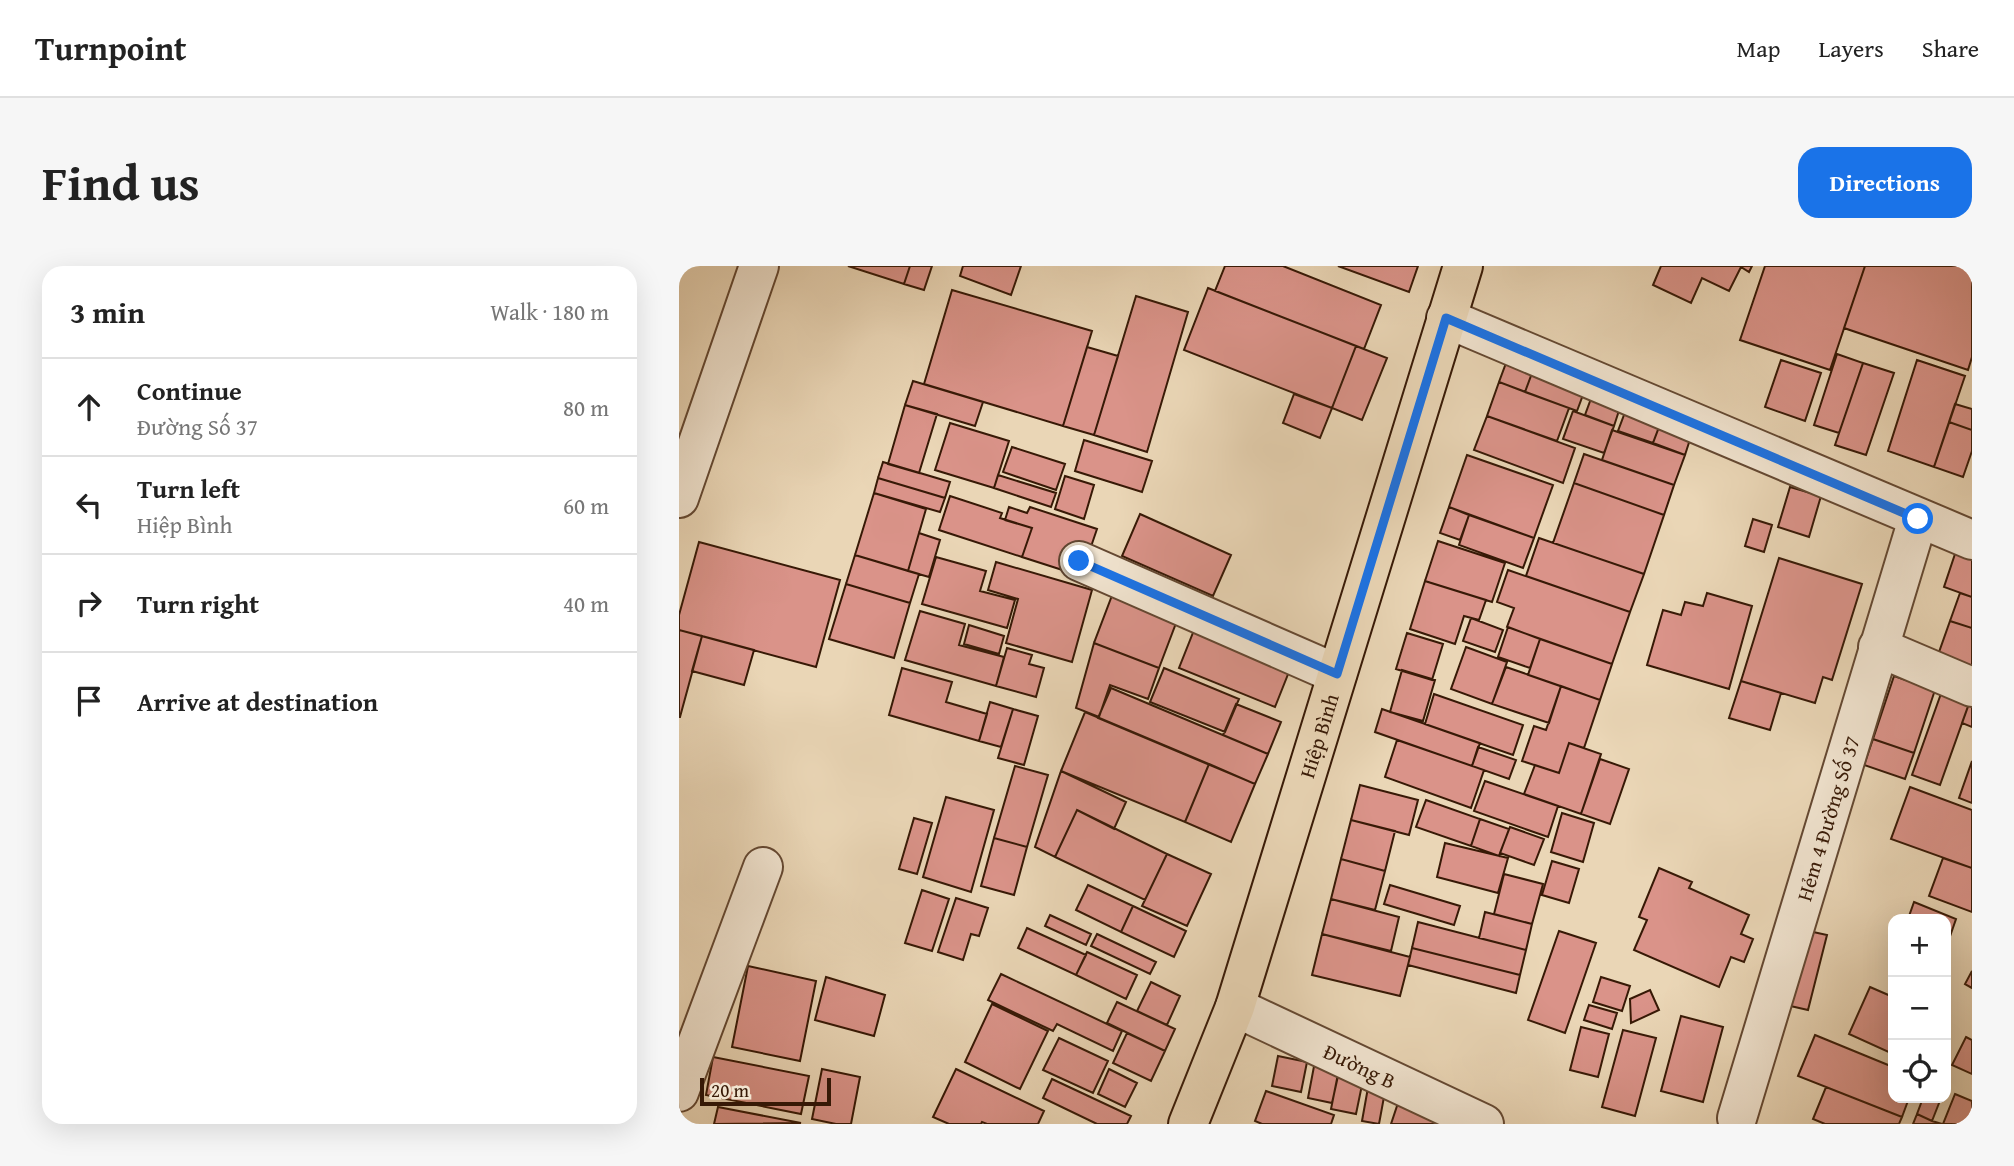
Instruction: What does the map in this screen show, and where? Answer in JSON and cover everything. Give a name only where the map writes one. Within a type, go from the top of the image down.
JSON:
[{"type":"main road","name":"Hiệp Bình","points":[[1188,1124],[1235,1007],[1463,266]]},
{"type":"street","points":[[679,498],[759,266]]},
{"type":"street","points":[[1446,318],[1972,540]]},
{"type":"street","name":"Hẻm 4 Đường Số 37","points":[[1737,1118],[1918,519]]},
{"type":"street","points":[[1079,561],[1337,674]]},
{"type":"street","points":[[1878,647],[1972,687]]},
{"type":"street","points":[[679,1092],[763,867]]},
{"type":"street","name":"Đường B","points":[[1235,1007],[1484,1124]]},
{"type":"building","points":[[848,266],[910,266],[904,284]]},
{"type":"building","points":[[910,266],[932,266],[924,290],[904,284]]},
{"type":"building","points":[[963,266],[1021,266],[1011,295],[960,276]]},
{"type":"building","points":[[1225,266],[1283,266],[1381,305],[1364,349],[1215,291]]},
{"type":"building","points":[[1338,266],[1418,266],[1409,292]]},
{"type":"building","points":[[1661,266],[1752,266],[1749,272],[1741,267],[1729,291],[1702,278],[1691,303],[1653,285]]},
{"type":"building","points":[[1765,266],[1865,266],[1830,370],[1740,340]]},
{"type":"building","points":[[1865,266],[1972,266],[1972,357],[1968,370],[1844,328]]},
{"type":"building","points":[[1208,288],[1356,346],[1332,408],[1184,350]]},
{"type":"building","points":[[952,290],[1092,331],[1063,426],[924,384]]},
{"type":"building","points":[[1136,296],[1188,312],[1147,452],[1094,435]]},
{"type":"building","points":[[1356,346],[1387,358],[1362,420],[1332,408]]},
{"type":"building","points":[[1087,347],[1118,356],[1094,435],[1063,426]]},
{"type":"building","points":[[1837,354],[1863,363],[1839,433],[1814,425]]},
{"type":"building","points":[[1509,355],[1535,365],[1525,392],[1499,382]]},
{"type":"building","points":[[1781,360],[1821,373],[1805,421],[1765,407]]},
{"type":"building","points":[[1917,360],[1965,376],[1934,467],[1888,451]]},
{"type":"building","points":[[1863,363],[1894,373],[1866,455],[1835,445]]},
{"type":"building","points":[[1535,365],[1587,384],[1577,411],[1525,392]]},
{"type":"building","points":[[913,381],[983,402],[975,426],[905,405]]},
{"type":"building","points":[[1499,382],[1569,408],[1557,441],[1487,416]]},
{"type":"building","points":[[1596,385],[1624,395],[1614,426],[1585,415]]},
{"type":"building","points":[[1294,394],[1332,408],[1320,438],[1283,423]]},
{"type":"building","points":[[1955,404],[1972,409],[1972,430],[1949,422]]},
{"type":"building","points":[[905,405],[937,414],[919,473],[888,464]]},
{"type":"building","points":[[1627,407],[1662,419],[1653,443],[1618,431]]},
{"type":"building","points":[[1573,411],[1614,426],[1604,453],[1563,439]]},
{"type":"building","points":[[1487,416],[1575,448],[1563,483],[1474,450]]},
{"type":"building","points":[[1662,419],[1693,430],[1685,455],[1653,443]]},
{"type":"building","points":[[1949,422],[1972,430],[1972,451],[1963,477],[1934,467]]},
{"type":"building","points":[[950,423],[1009,441],[994,488],[935,470]]},
{"type":"building","points":[[1612,430],[1685,455],[1674,485],[1602,460]]},
{"type":"building","points":[[1084,440],[1152,461],[1142,492],[1075,471]]},
{"type":"building","points":[[1012,447],[1065,464],[1056,490],[1003,472]]},
{"type":"building","points":[[1584,454],[1674,485],[1664,515],[1574,483]]},
{"type":"building","points":[[1467,455],[1553,485],[1534,538],[1449,507]]},
{"type":"building","points":[[883,462],[950,482],[945,498],[878,478]]},
{"type":"building","points":[[998,475],[1056,493],[1051,507],[994,488]]},
{"type":"building","points":[[1065,476],[1094,485],[1084,519],[1055,509]]},
{"type":"building","points":[[878,478],[945,498],[940,512],[874,493]]},
{"type":"building","points":[[1574,483],[1664,515],[1644,574],[1553,543]]},
{"type":"building","points":[[1790,487],[1821,496],[1809,537],[1778,527]]},
{"type":"building","points":[[874,493],[926,509],[908,571],[855,555]]},
{"type":"building","points":[[950,496],[1002,513],[1000,518],[1032,528],[1022,557],[939,530]]},
{"type":"building","points":[[1009,507],[1027,513],[1030,507],[1097,529],[1081,576],[1022,557],[1032,528],[1005,520]]},
{"type":"building","points":[[1449,507],[1469,515],[1460,540],[1440,533]]},
{"type":"building","points":[[1140,514],[1231,555],[1213,596],[1122,556]]},
{"type":"building","points":[[1469,515],[1534,538],[1523,568],[1459,545]]},
{"type":"building","points":[[1753,519],[1772,525],[1764,552],[1745,546]]},
{"type":"building","points":[[919,533],[940,540],[929,577],[908,571]]},
{"type":"building","points":[[1539,538],[1644,574],[1630,612],[1526,576]]},
{"type":"building","points":[[1438,541],[1505,563],[1492,602],[1425,581]]},
{"type":"building","points":[[699,542],[840,580],[816,667],[679,630],[679,615]]},
{"type":"building","points":[[1956,551],[1972,556],[1972,597],[1944,587]]},
{"type":"building","points":[[855,555],[919,574],[910,603],[846,584]]},
{"type":"building","points":[[936,557],[986,571],[980,591],[1015,600],[1007,628],[922,604]]},
{"type":"building","points":[[1779,558],[1862,584],[1832,680],[1823,677],[1815,703],[1741,681]]},
{"type":"building","points":[[996,562],[1092,590],[1072,662],[1006,643],[1018,599],[988,590]]},
{"type":"building","points":[[1508,570],[1630,612],[1612,664],[1507,627],[1514,608],[1497,602]]},
{"type":"building","points":[[1119,577],[1184,602],[1159,668],[1094,643]]},
{"type":"building","points":[[1425,581],[1486,600],[1479,620],[1464,616],[1455,644],[1410,629]]},
{"type":"building","points":[[846,584],[910,603],[894,658],[829,639]]},
{"type":"building","points":[[1707,593],[1752,606],[1729,689],[1647,665],[1663,610],[1681,615],[1685,602],[1703,606]]},
{"type":"building","points":[[1960,593],[1972,597],[1972,628],[1950,621]]},
{"type":"building","points":[[1204,605],[1300,644],[1275,707],[1179,668]]},
{"type":"building","points":[[920,611],[965,624],[959,645],[1004,657],[996,686],[905,660]]},
{"type":"building","points":[[1471,618],[1503,630],[1495,652],[1463,641]]},
{"type":"building","points":[[1950,621],[1972,628],[1972,668],[1938,655]]},
{"type":"building","points":[[969,625],[1004,636],[999,654],[964,644]]},
{"type":"building","points":[[1508,627],[1540,639],[1530,668],[1498,657]]},
{"type":"building","points":[[679,630],[702,636],[680,717],[679,717]]},
{"type":"building","points":[[1407,633],[1443,644],[1432,680],[1396,669]]},
{"type":"building","points":[[702,636],[754,650],[744,685],[692,671]]},
{"type":"building","points":[[1540,639],[1612,664],[1600,700],[1528,675]]},
{"type":"building","points":[[1094,643],[1159,668],[1148,699],[1110,685],[1099,717],[1076,708]]},
{"type":"building","points":[[1466,647],[1507,662],[1492,704],[1451,689]]},
{"type":"building","points":[[1007,648],[1032,655],[1029,664],[1044,668],[1036,697],[996,686]]},
{"type":"building","points":[[1506,667],[1561,686],[1549,723],[1492,704]]},
{"type":"building","points":[[902,668],[952,682],[946,702],[987,714],[979,741],[889,715]]},
{"type":"building","points":[[1164,668],[1239,699],[1225,732],[1150,702]]},
{"type":"building","points":[[1402,670],[1435,680],[1423,721],[1390,712]]},
{"type":"building","points":[[1894,676],[1935,690],[1914,753],[1873,739]]},
{"type":"building","points":[[1741,681],[1781,693],[1770,730],[1729,718]]},
{"type":"building","points":[[1561,686],[1600,700],[1584,748],[1569,743],[1559,773],[1522,761],[1534,726],[1546,730]]},
{"type":"building","points":[[1111,688],[1268,754],[1255,784],[1098,718]]},
{"type":"building","points":[[1943,688],[1971,698],[1940,785],[1912,775]]},
{"type":"building","points":[[1434,694],[1523,725],[1513,755],[1425,724]]},
{"type":"building","points":[[1972,699],[1972,727],[1962,723]]},
{"type":"building","points":[[990,702],[1013,709],[1001,747],[979,741]]},
{"type":"building","points":[[1236,704],[1281,722],[1268,754],[1223,735]]},
{"type":"building","points":[[1013,709],[1038,716],[1024,765],[998,758]]},
{"type":"building","points":[[1382,709],[1480,743],[1472,766],[1375,732]]},
{"type":"building","points":[[1085,712],[1209,764],[1185,822],[1061,771]]},
{"type":"building","points":[[1873,739],[1914,753],[1905,779],[1864,765]]},
{"type":"building","points":[[1397,740],[1484,770],[1471,808],[1385,777]]},
{"type":"building","points":[[1569,743],[1601,754],[1581,814],[1524,794],[1535,765],[1559,773]]},
{"type":"building","points":[[1478,747],[1516,760],[1509,779],[1472,766]]},
{"type":"building","points":[[1600,759],[1629,769],[1610,824],[1581,814]]},
{"type":"building","points":[[1972,761],[1972,803],[1959,798]]},
{"type":"building","points":[[1209,764],[1255,784],[1231,842],[1185,822]]},
{"type":"building","points":[[1015,766],[1048,775],[1027,847],[994,838]]},
{"type":"building","points":[[1061,771],[1126,802],[1114,829],[1077,810],[1055,857],[1035,847]]},
{"type":"building","points":[[1485,781],[1558,806],[1548,837],[1474,811]]},
{"type":"building","points":[[1360,785],[1418,800],[1409,835],[1351,820]]},
{"type":"building","points":[[1910,787],[1972,810],[1972,868],[1891,839]]},
{"type":"building","points":[[946,797],[994,810],[971,892],[923,877]]},
{"type":"building","points":[[1426,800],[1480,819],[1471,846],[1416,827]]},
{"type":"building","points":[[1077,810],[1167,854],[1145,900],[1055,857]]},
{"type":"building","points":[[1562,813],[1594,823],[1583,862],[1551,852]]},
{"type":"building","points":[[914,818],[932,823],[917,874],[899,869]]},
{"type":"building","points":[[1480,819],[1509,829],[1499,856],[1471,846]]},
{"type":"building","points":[[1351,820],[1395,831],[1385,871],[1341,859]]},
{"type":"building","points":[[1510,827],[1544,839],[1534,865],[1500,853]]},
{"type":"building","points":[[994,838],[1027,847],[1014,895],[981,886]]},
{"type":"building","points":[[1445,843],[1508,858],[1498,893],[1437,877]]},
{"type":"building","points":[[1167,854],[1211,874],[1187,926],[1142,906]]},
{"type":"building","points":[[1943,858],[1972,868],[1972,912],[1929,896]]},
{"type":"building","points":[[1341,859],[1385,871],[1375,910],[1331,899]]},
{"type":"building","points":[[1552,861],[1579,869],[1569,903],[1542,895]]},
{"type":"building","points":[[1659,868],[1692,882],[1689,888],[1749,915],[1741,934],[1753,939],[1744,962],[1731,957],[1719,987],[1634,950],[1647,920],[1639,917]]},
{"type":"building","points":[[1504,874],[1543,884],[1532,924],[1494,914]]},
{"type":"building","points":[[1088,885],[1133,906],[1121,932],[1076,910]]},
{"type":"building","points":[[1390,885],[1460,906],[1454,925],[1384,904]]},
{"type":"building","points":[[922,890],[949,899],[932,951],[905,943]]},
{"type":"building","points":[[956,898],[988,908],[979,936],[971,934],[963,960],[938,952]]},
{"type":"building","points":[[1331,899],[1399,917],[1391,951],[1322,934]]},
{"type":"building","points":[[1914,902],[1944,914],[1910,914]]},
{"type":"building","points":[[1133,906],[1186,931],[1174,957],[1121,932]]},
{"type":"building","points":[[1485,912],[1532,924],[1526,950],[1479,938]]},
{"type":"building","points":[[1050,915],[1091,934],[1086,945],[1045,926]]},
{"type":"building","points":[[1951,917],[1956,919],[1951,933]]},
{"type":"building","points":[[1418,922],[1526,950],[1520,975],[1412,948]]},
{"type":"building","points":[[1027,928],[1086,955],[1076,975],[1018,948]]},
{"type":"building","points":[[1804,930],[1827,935],[1808,1010],[1786,1005]]},
{"type":"building","points":[[1559,931],[1596,943],[1565,1033],[1528,1020]]},
{"type":"building","points":[[1097,934],[1156,962],[1150,974],[1091,946]]},
{"type":"building","points":[[1322,934],[1410,957],[1400,996],[1312,975]]},
{"type":"building","points":[[1412,948],[1520,975],[1516,993],[1408,965]]},
{"type":"building","points":[[1087,952],[1137,975],[1126,999],[1076,975]]},
{"type":"building","points":[[748,966],[816,981],[800,1061],[732,1047]]},
{"type":"building","points":[[1972,971],[1972,988],[1965,984]]},
{"type":"building","points":[[1001,974],[1122,1031],[1113,1051],[1057,1024],[1053,1031],[988,1000]]},
{"type":"building","points":[[826,977],[885,995],[874,1036],[815,1020]]},
{"type":"building","points":[[1601,977],[1630,986],[1622,1011],[1593,1002]]},
{"type":"building","points":[[1151,982],[1180,996],[1167,1025],[1137,1011]]},
{"type":"building","points":[[1870,987],[1888,995],[1888,1052],[1849,1034]]},
{"type":"building","points":[[1650,990],[1659,1010],[1631,1023],[1630,999]]},
{"type":"building","points":[[1117,1002],[1175,1029],[1165,1051],[1107,1023]]},
{"type":"building","points":[[992,1004],[1048,1031],[1020,1089],[965,1062]]},
{"type":"building","points":[[1589,1005],[1617,1013],[1612,1029],[1584,1020]]},
{"type":"building","points":[[1681,1016],[1723,1027],[1703,1102],[1661,1091]]},
{"type":"building","points":[[1581,1027],[1609,1034],[1598,1077],[1570,1070]]},
{"type":"building","points":[[1623,1030],[1656,1038],[1635,1116],[1602,1107]]},
{"type":"building","points":[[1127,1033],[1165,1051],[1151,1081],[1113,1063]]},
{"type":"building","points":[[1815,1035],[1888,1065],[1888,1103],[1907,1103],[1902,1117],[1798,1076]]},
{"type":"building","points":[[1966,1037],[1972,1040],[1972,1074],[1952,1065]]},
{"type":"building","points":[[1059,1038],[1108,1061],[1093,1093],[1043,1070]]},
{"type":"building","points":[[1278,1056],[1307,1062],[1301,1092],[1272,1086]]},
{"type":"building","points":[[713,1057],[809,1076],[801,1114],[706,1095]]},
{"type":"building","points":[[1315,1061],[1340,1067],[1332,1103],[1308,1098]]},
{"type":"building","points":[[822,1069],[860,1077],[851,1124],[812,1119]]},
{"type":"building","points":[[956,1069],[1044,1111],[1038,1124],[949,1124],[933,1117]]},
{"type":"building","points":[[1109,1069],[1137,1083],[1125,1107],[1098,1094]]},
{"type":"building","points":[[1338,1074],[1363,1080],[1356,1114],[1331,1109]]},
{"type":"building","points":[[1052,1079],[1131,1116],[1127,1124],[1097,1124],[1043,1098]]},
{"type":"building","points":[[1369,1082],[1386,1086],[1379,1124],[1362,1121]]},
{"type":"building","points":[[1826,1087],[1902,1117],[1899,1124],[1825,1124],[1813,1119]]},
{"type":"building","points":[[1266,1091],[1334,1115],[1331,1124],[1262,1124],[1255,1121]]},
{"type":"building","points":[[1401,1094],[1461,1124],[1391,1124]]},
{"type":"building","points":[[1955,1094],[1972,1101],[1972,1112],[1967,1124],[1943,1124]]},
{"type":"building","points":[[1921,1103],[1939,1103],[1932,1121],[1917,1114]]},
{"type":"building","points":[[718,1107],[801,1123],[714,1124]]},
{"type":"building","points":[[1917,1114],[1932,1121],[1942,1124],[1913,1124]]},
{"type":"route","points":[[1079,561],[1337,674],[1446,318],[1918,519]]}]
